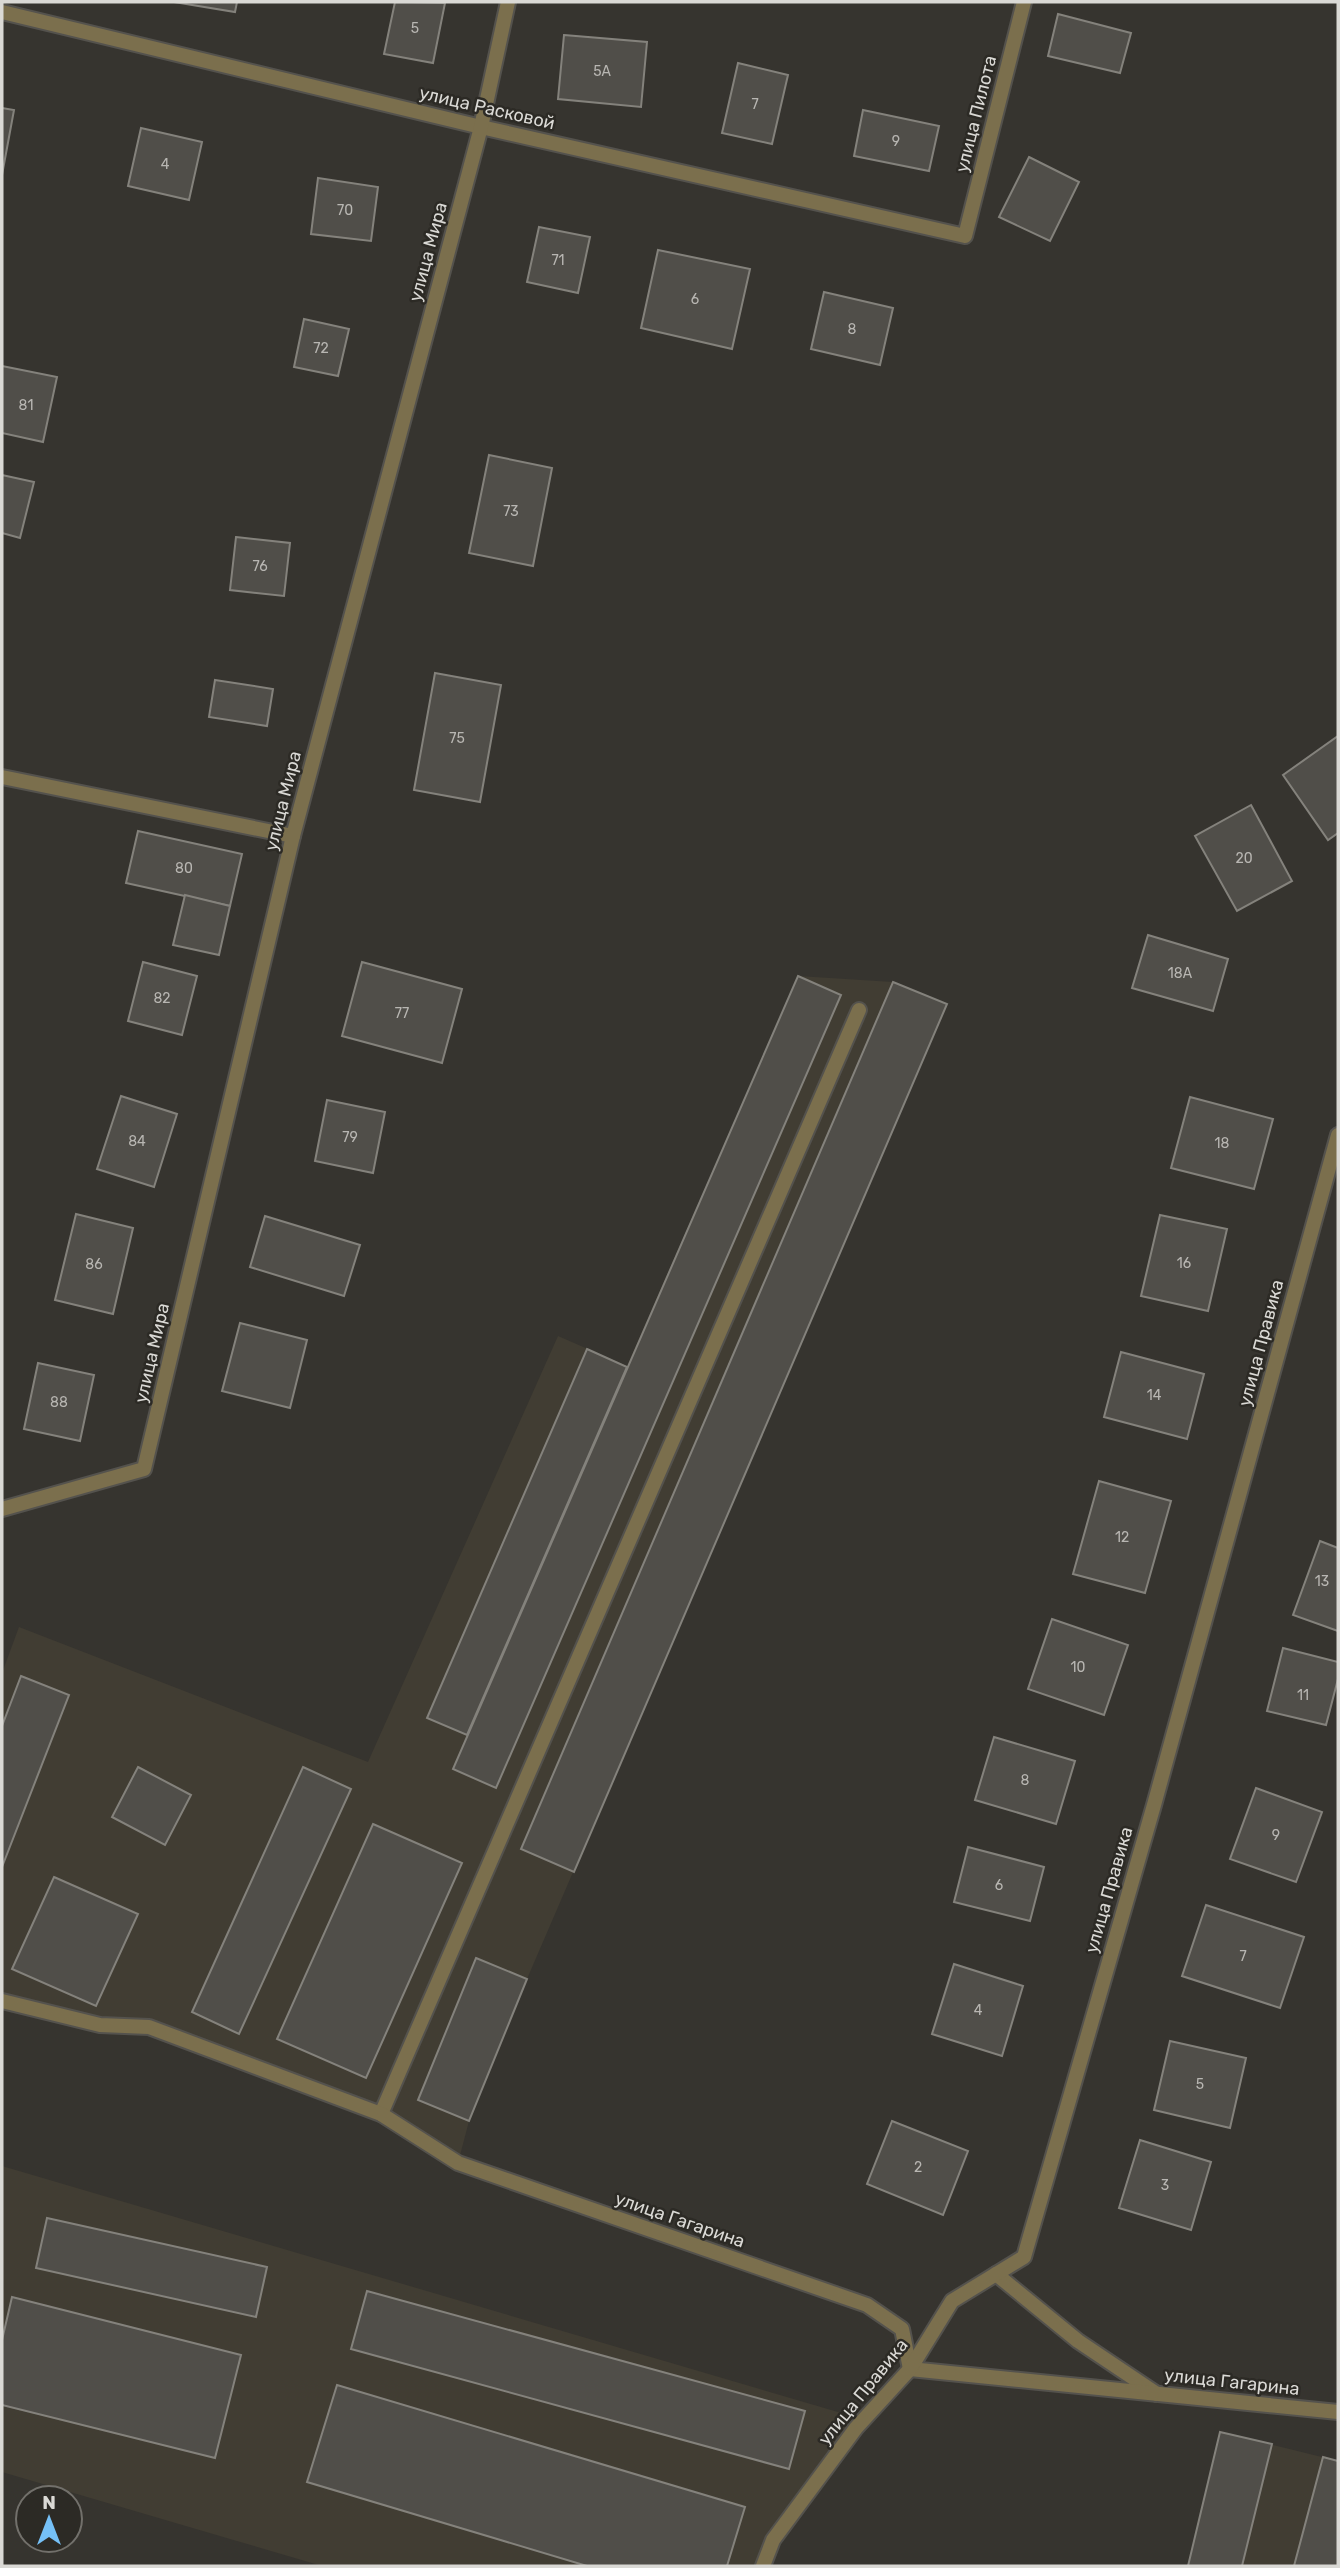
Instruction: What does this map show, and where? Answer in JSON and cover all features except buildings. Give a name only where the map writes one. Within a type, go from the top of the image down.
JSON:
[{"type":"street","name":"улица Мира","points":[[2,1509],[144,1469],[293,836],[481,127],[508,2]]},
{"type":"street","name":"улица Пилота","points":[[965,236],[1024,2]]},
{"type":"street","name":"улица Расковой","points":[[2,12],[481,127],[965,236]]},
{"type":"street","points":[[2,777],[293,836]]},
{"type":"street","points":[[381,2114],[859,1010]]},
{"type":"street","name":"улица Правика","points":[[762,2566],[773,2540],[848,2439],[910,2369],[952,2301],[1024,2257],[1154,1805],[1338,1135]]},
{"type":"street","name":"улица Гагарина","points":[[2,2001],[100,2025],[149,2028],[381,2114],[458,2163],[867,2305],[902,2329],[910,2369],[1338,2412]]},
{"type":"street","points":[[996,2274],[1078,2341],[1157,2394]]},
{"type":"shaded area","points":[[798,976],[893,982],[947,1004],[527,1979],[469,2121],[458,2163],[381,2114],[149,2027],[2,2001],[2,1673],[19,1627],[368,1762],[558,1336],[627,1366]]},
{"type":"shaded area","points":[[2,2166],[855,2417],[768,2532],[756,2566],[322,2566],[84,2496],[84,2484],[43,2484],[2,2472]]},
{"type":"shaded area","points":[[1220,2432],[1338,2461],[1338,2566],[1188,2566]]}]
